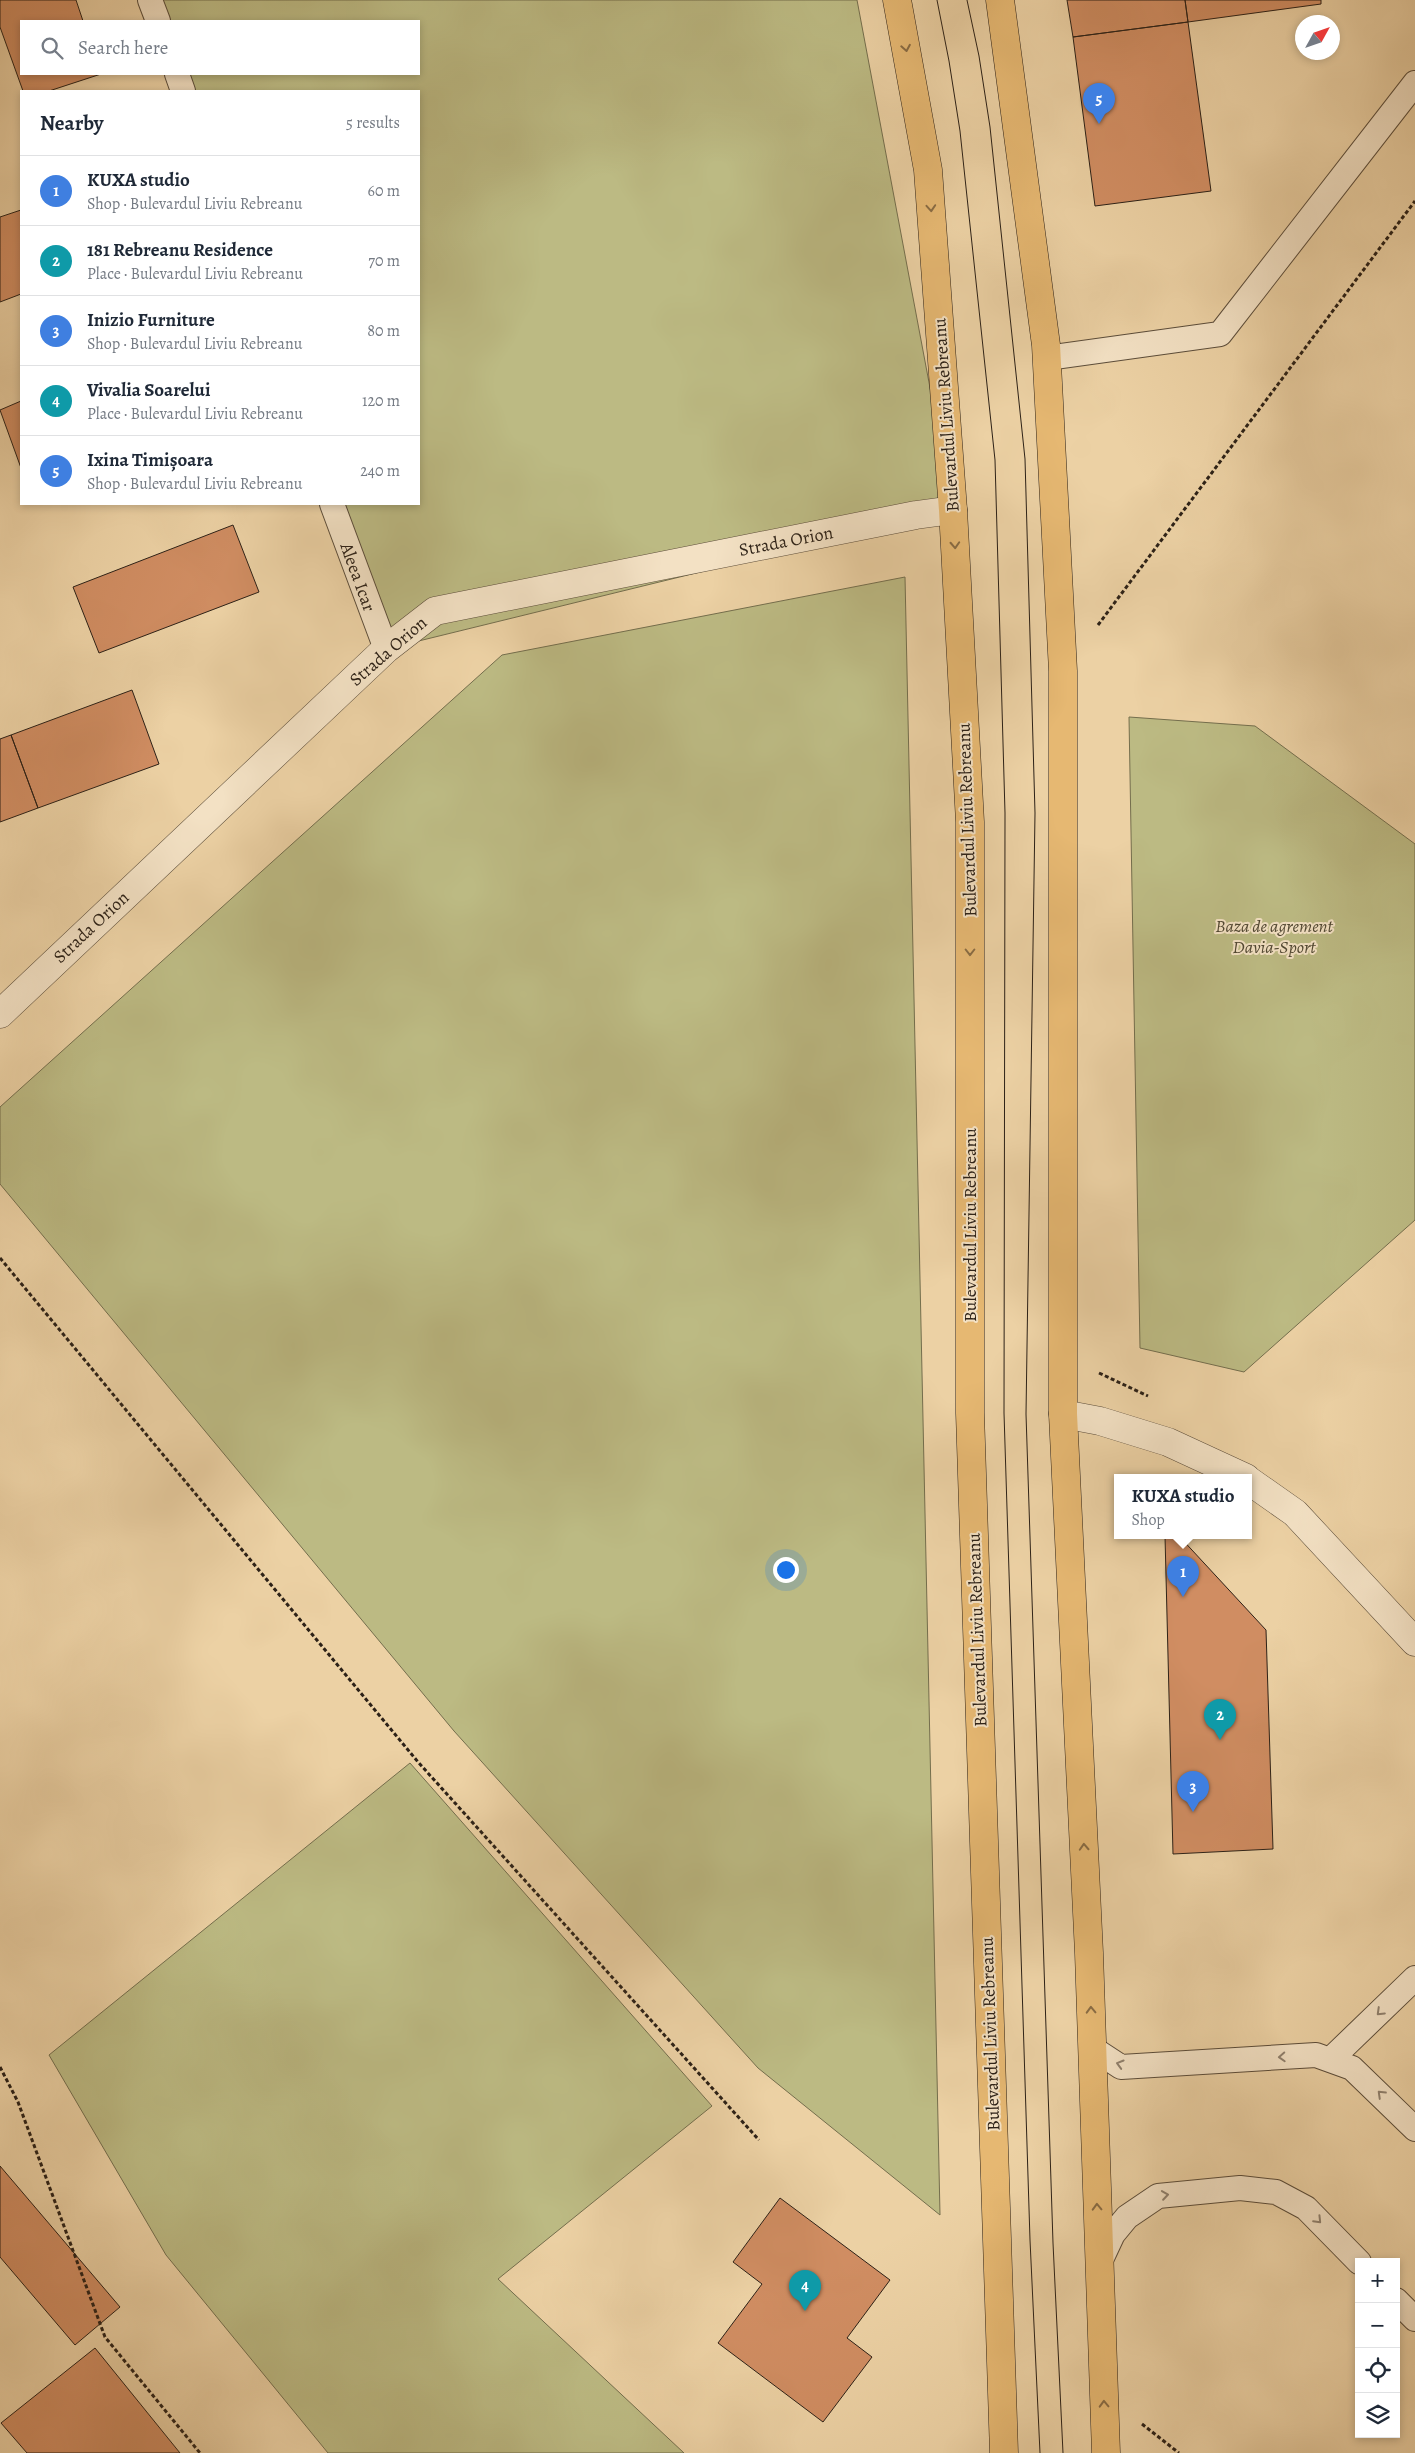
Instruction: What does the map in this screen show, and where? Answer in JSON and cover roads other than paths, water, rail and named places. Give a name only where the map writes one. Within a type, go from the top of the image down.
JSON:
[{"type":"main road","name":"Bulevardul Liviu Rebreanu","points":[[897,0],[928,170],[953,510],[970,822],[970,1413],[1004,2453]]},
{"type":"main road","points":[[1000,0],[1047,358],[1063,671],[1063,1414],[1092,2048],[1098,2265],[1106,2453]]},
{"type":"street","name":"Strada Orion","points":[[0,1014],[386,649],[435,611],[916,515],[953,510]]},
{"type":"street","points":[[1063,1414],[1100,1421],[1168,1442],[1236,1474]]},
{"type":"street","points":[[1252,1483],[1295,1513],[1415,1642]]},
{"type":"lane","points":[[150,0],[158,20]]},
{"type":"lane","points":[[177,75],[183,90]]},
{"type":"lane","points":[[1047,358],[1220,334],[1415,83]]},
{"type":"lane","name":"Aleea Icar","points":[[332,505],[386,649]]},
{"type":"lane","points":[[1330,2060],[1415,1978]]},
{"type":"lane","points":[[1092,2048],[1121,2067],[1316,2055],[1352,2068],[1415,2129]]},
{"type":"lane","points":[[1098,2265],[1113,2234],[1127,2217],[1158,2196],[1240,2188],[1276,2192],[1306,2208],[1355,2258]]},
{"type":"lane","points":[[1399,2303],[1415,2319]]},
{"type":"tram line","points":[[937,0],[960,131],[995,460],[1005,813],[1004,1413],[1030,2240],[1040,2453]]},
{"type":"tram line","points":[[967,0],[979,56],[990,127],[1025,459],[1035,813],[1026,1414],[1053,2243],[1063,2453]]},
{"type":"place","name":"Ixina Timișoara","points":[[1099,124]]},
{"type":"place","name":"KUXA studio","points":[[1183,1597]]},
{"type":"place","name":"181 Rebreanu Residence","points":[[1220,1740]]},
{"type":"place","name":"Inizio Furniture","points":[[1193,1812]]},
{"type":"place","name":"Vivalia Soarelui","points":[[805,2311]]},
{"type":"park label","name":"Baza de agrement Davia-Sport","points":[[1274,936]]}]
